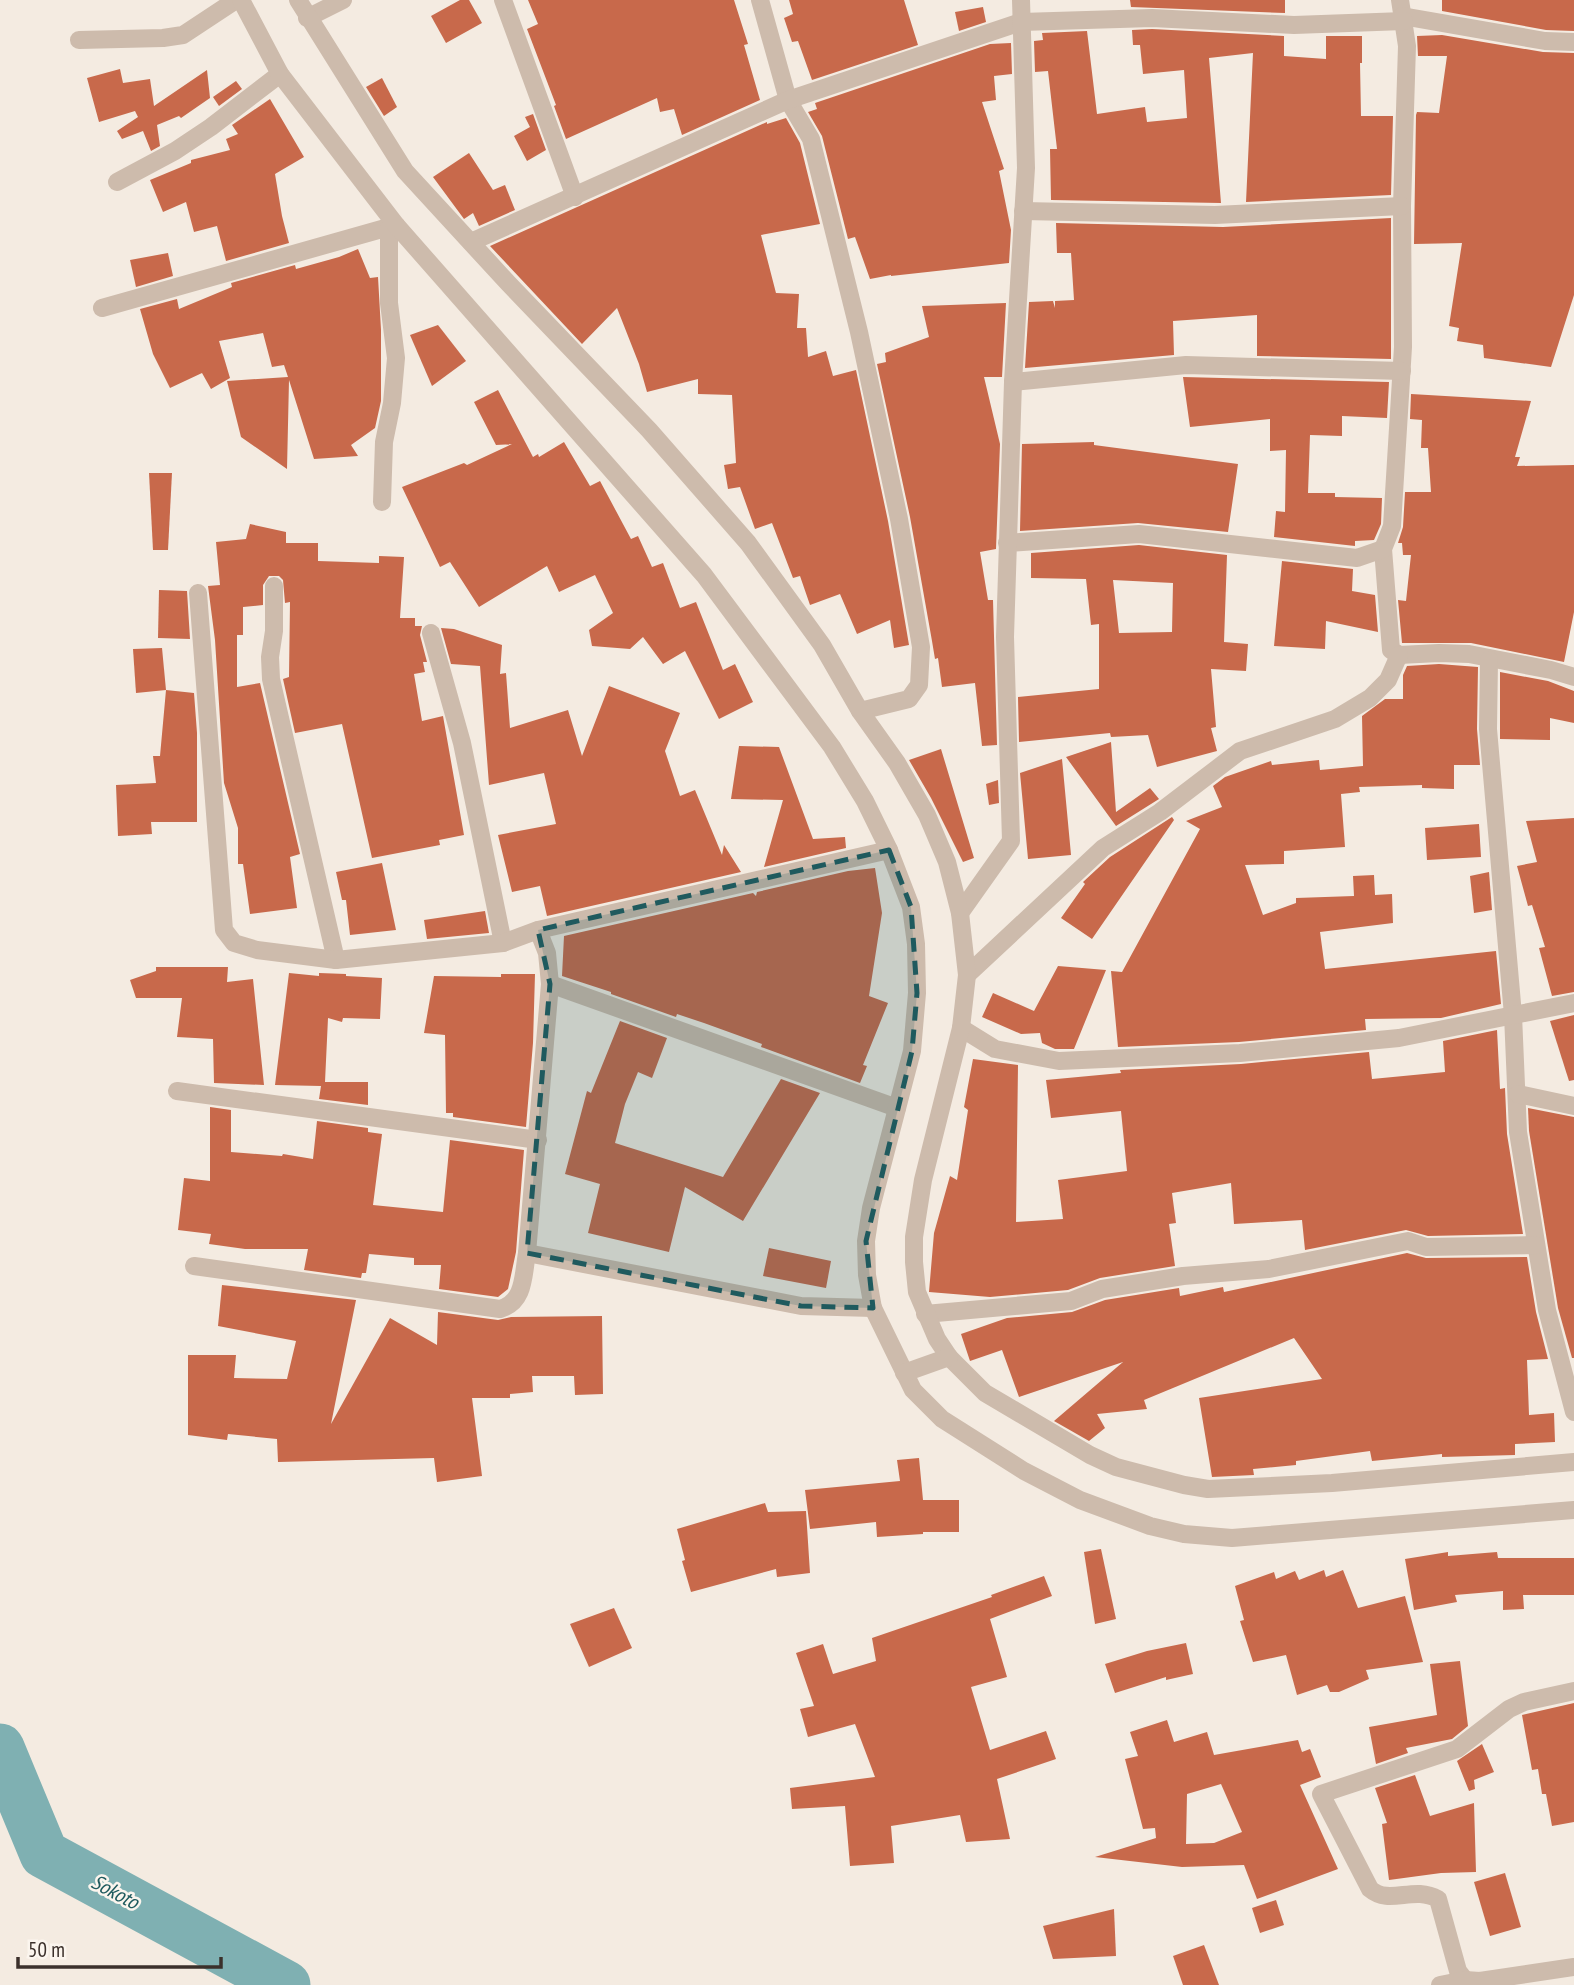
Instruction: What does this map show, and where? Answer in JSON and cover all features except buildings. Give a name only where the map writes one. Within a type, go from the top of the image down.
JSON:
[{"type":"street","points":[[79,40],[183,35],[236,0]]},
{"type":"street","points":[[242,0],[280,74],[393,226],[704,575],[832,747],[865,800],[889,850],[911,907],[916,944],[917,993],[912,1051],[871,1208],[866,1241],[867,1275],[873,1308],[913,1390],[942,1419],[1024,1471],[1080,1500],[1150,1526],[1184,1534],[1232,1538],[1574,1510]]},
{"type":"street","points":[[298,0],[405,171],[649,430],[748,543],[822,645],[860,711],[897,763],[927,815],[947,862],[960,913],[967,975],[961,1028],[923,1180],[914,1237],[917,1292],[925,1314],[949,1357],[985,1393],[1046,1431],[1116,1467],[1143,1476],[1208,1489],[1332,1483],[1574,1462]]},
{"type":"street","points":[[307,18],[344,0]]},
{"type":"street","points":[[503,0],[575,197]]},
{"type":"street","points":[[760,0],[788,100],[811,139],[859,332],[899,519],[921,647],[919,685],[909,699],[860,711]]},
{"type":"street","points":[[960,913],[1011,841],[1005,637],[1013,382],[1026,148],[1021,0]]},
{"type":"street","points":[[471,243],[788,100],[1021,22],[1152,18],[1294,25],[1402,12],[1545,41],[1574,41]]},
{"type":"street","points":[[1402,12],[1407,46],[1402,206],[1402,371],[1392,526],[1383,549],[1391,650],[1399,655],[1469,654],[1574,677]]},
{"type":"street","points":[[117,182],[175,151],[280,74]]},
{"type":"street","points":[[1023,211],[1214,215],[1402,206]]},
{"type":"street","points":[[102,308],[393,226]]},
{"type":"street","points":[[382,502],[384,442],[392,403],[396,358],[389,303],[393,226]]},
{"type":"street","points":[[1013,382],[1186,365],[1402,371]]},
{"type":"street","points":[[1007,543],[1139,534],[1357,558],[1383,549]]},
{"type":"street","points":[[274,586],[271,679],[336,960]]},
{"type":"street","points":[[198,593],[224,930],[234,943],[257,950],[336,960],[503,943],[538,930],[889,850]]},
{"type":"street","points":[[431,633],[462,743],[503,943]]},
{"type":"street","points":[[967,975],[1103,848],[1160,812],[1240,751],[1325,723],[1370,698],[1388,680],[1399,655]]},
{"type":"street","points":[[1489,660],[1488,729],[1513,1015],[1518,1132],[1547,1310],[1574,1412]]},
{"type":"street","points":[[194,1266],[500,1309],[511,1306],[519,1296],[527,1253],[550,984],[547,953],[538,930]]},
{"type":"street","points":[[550,984],[897,1108]]},
{"type":"street","points":[[961,1028],[995,1049],[1059,1061],[1240,1053],[1399,1038],[1574,1003]]},
{"type":"street","points":[[177,1091],[538,1140]]},
{"type":"street","points":[[1518,1094],[1574,1106]]},
{"type":"street","points":[[925,1314],[1071,1301],[1102,1289],[1183,1276],[1269,1269],[1408,1241],[1426,1247],[1536,1245]]},
{"type":"street","points":[[527,1253],[801,1306],[873,1308]]},
{"type":"street","points":[[904,1373],[949,1357]]},
{"type":"street","points":[[1465,1980],[1458,1971],[1438,1899],[1423,1892],[1385,1897],[1370,1889],[1321,1794],[1457,1749],[1509,1709],[1524,1702],[1574,1691]]},
{"type":"street","points":[[1440,1985],[1574,1967]]},
{"type":"highlighted area","points":[[889,850],[911,907],[917,993],[912,1051],[866,1241],[873,1308],[801,1306],[527,1253],[550,984],[538,930]]},
{"type":"waterway","name":"Sokoto","points":[[0,1748],[44,1854],[286,1985]]}]
